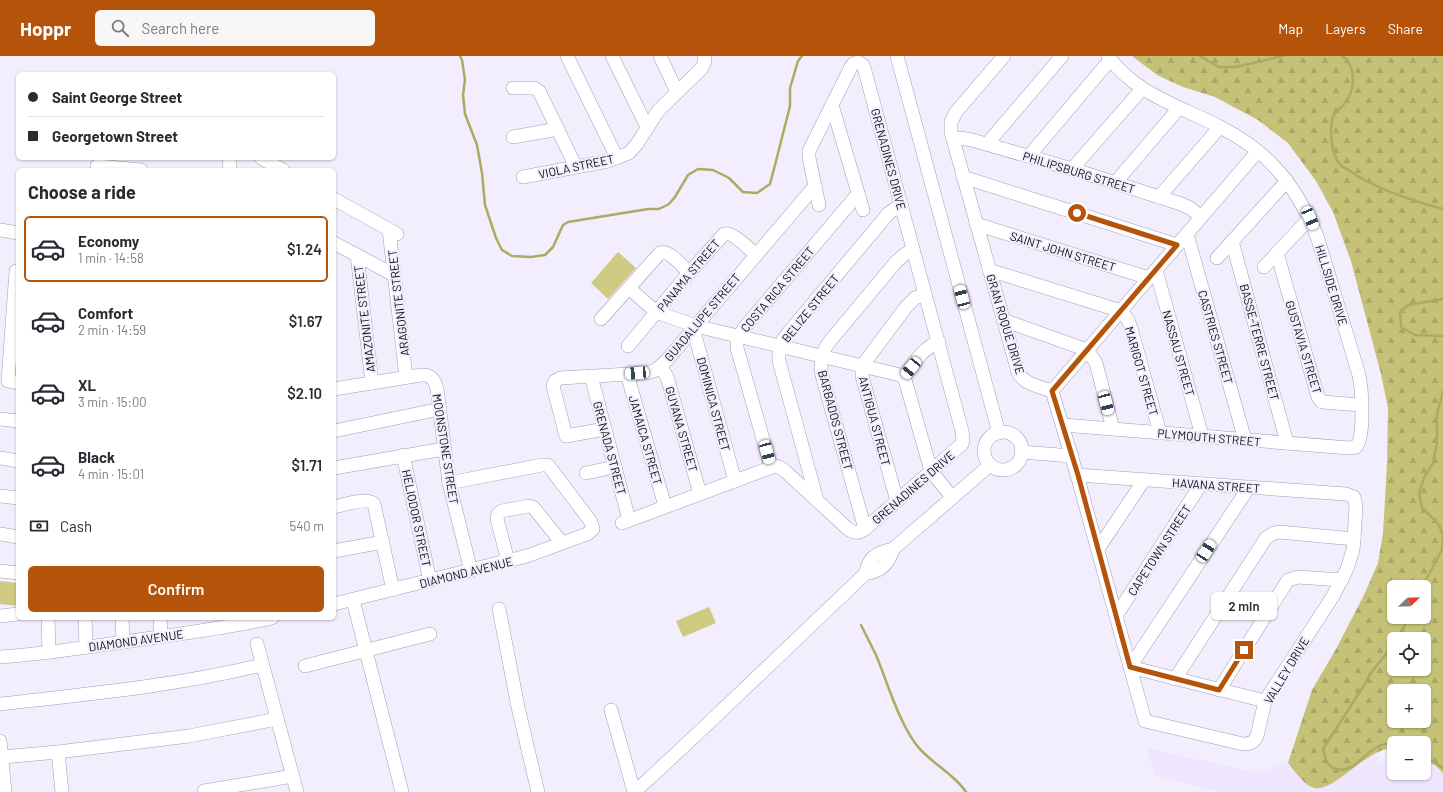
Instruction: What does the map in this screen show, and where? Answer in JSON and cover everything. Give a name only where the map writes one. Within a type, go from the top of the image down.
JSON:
[{"type":"street","points":[[567,56],[617,158]]},
{"type":"street","points":[[612,56],[647,127]]},
{"type":"street","points":[[660,56],[677,92]]},
{"type":"street","points":[[897,56],[999,433]]},
{"type":"street","points":[[953,140],[951,127],[953,116],[1004,56]]},
{"type":"street","points":[[987,144],[1062,56]]},
{"type":"street","points":[[1028,156],[1109,58]]},
{"type":"street","name":"HILLSIDE DRIVE","points":[[1109,58],[1120,71],[1142,89],[1179,108],[1220,126],[1258,151],[1270,161],[1295,193],[1310,218],[1317,236],[1359,375],[1362,405],[1360,440],[1356,447]]},
{"type":"street","name":"VIOLA STREET","points":[[523,177],[617,158],[629,153],[658,111],[702,68],[705,59]]},
{"type":"street","name":"GRENADINES DRIVE","points":[[771,467],[775,466],[782,468],[851,531],[858,533],[865,529],[959,447],[963,440],[962,430],[939,342],[863,65],[858,62],[853,64],[832,105]]},
{"type":"street","points":[[513,88],[537,89],[542,95],[576,167]]},
{"type":"street","points":[[1072,169],[1142,89]]},
{"type":"street","points":[[819,205],[809,158],[809,151],[832,105]]},
{"type":"street","points":[[832,105],[862,210]]},
{"type":"street","points":[[1115,183],[1179,108]]},
{"type":"street","points":[[1160,197],[1220,126]]},
{"type":"street","points":[[513,137],[558,129]]},
{"type":"street","name":"PHILIPSBURG STREET","points":[[953,140],[965,138],[1072,169],[1190,208],[1201,217]]},
{"type":"street","name":"GRAN ROQUE DRIVE","points":[[953,140],[1020,378],[1052,391]]},
{"type":"street","points":[[1130,667],[1078,475],[1052,391],[1258,151]]},
{"type":"street","points":[[267,163],[278,168]]},
{"type":"street","points":[[97,165],[123,168]]},
{"type":"street","points":[[963,177],[1177,245]]},
{"type":"street","points":[[1217,258],[1287,181]]},
{"type":"street","name":"GUADALUPE STREET","points":[[604,429],[566,436],[553,386],[555,381],[560,378],[647,373],[660,367],[755,254],[815,186]]},
{"type":"street","name":"COSTA RICA STREET","points":[[771,467],[737,348],[738,336],[858,194]]},
{"type":"street","name":"ARAGONITE STREET","points":[[336,200],[393,232],[394,275],[406,377]]},
{"type":"street","name":"BELIZE STREET","points":[[818,501],[779,361],[778,350],[789,332],[888,214],[902,206]]},
{"type":"street","points":[[1264,267],[1310,218]]},
{"type":"street","name":"SAINT JOHN STREET","points":[[976,224],[1152,274]]},
{"type":"street","points":[[0,230],[16,234]]},
{"type":"street","name":"PANAMA STREET","points":[[628,346],[721,236],[726,233],[731,234],[755,254]]},
{"type":"street","name":"CASTRIES STREET","points":[[1187,234],[1245,440]]},
{"type":"street","name":"BASSE-TERRE STREET","points":[[1232,241],[1287,443]]},
{"type":"street","points":[[336,244],[394,275]]},
{"type":"street","name":"BARBADOS STREET","points":[[865,529],[822,375],[822,356],[823,351],[830,341],[896,262],[905,254],[914,250]]},
{"type":"street","points":[[601,319],[657,255],[663,252],[668,254],[689,273]]},
{"type":"street","name":"GUSTAVIA STREET","points":[[1277,254],[1318,397],[1322,402],[1362,405]]},
{"type":"street","name":"AMAZONITE STREET","points":[[357,255],[372,383]]},
{"type":"street","points":[[989,270],[1121,311]]},
{"type":"street","points":[[16,271],[10,332],[8,381],[16,382]]},
{"type":"street","name":"NASSAU STREET","points":[[1152,274],[1202,436]]},
{"type":"street","points":[[629,288],[656,312],[695,327],[904,376]]},
{"type":"street","name":"ANTIGUA STREET","points":[[896,502],[862,376],[862,366],[906,307],[915,298],[926,294]]},
{"type":"street","name":"MARIGOT STREET","points":[[1121,311],[1128,320],[1131,328],[1160,433]]},
{"type":"street","points":[[1003,320],[1087,350],[1096,363],[1113,429]]},
{"type":"street","name":"DOMINICA STREET","points":[[695,327],[734,481]]},
{"type":"street","points":[[904,376],[925,350],[939,342]]},
{"type":"street","name":"GUYANA STREET","points":[[660,367],[668,380],[700,494]]},
{"type":"street","name":"JAMAICA STREET","points":[[627,374],[665,506]]},
{"type":"street","name":"MOONSTONE STREET","points":[[406,377],[421,375],[429,376],[433,378],[437,389],[449,483],[471,571]]},
{"type":"street","name":"GRENADA STREET","points":[[591,376],[614,467],[625,521],[665,506]]},
{"type":"street","points":[[904,376],[931,471],[952,497]]},
{"type":"street","points":[[336,389],[406,377]]},
{"type":"street","points":[[336,431],[440,409]]},
{"type":"street","points":[[0,419],[16,422]]},
{"type":"street","name":"PLYMOUTH STREET","points":[[1063,425],[1349,448],[1356,447]]},
{"type":"street","points":[[999,433],[1006,433],[1013,436],[1020,445],[1021,452],[1019,460],[1013,467],[1010,469],[1001,470],[993,467],[985,458],[985,446],[991,436],[999,433]]},
{"type":"street","points":[[336,468],[444,449]]},
{"type":"street","points":[[1021,452],[1072,456]]},
{"type":"street","name":"HELIODOR STREET","points":[[403,455],[430,581]]},
{"type":"street","points":[[0,458],[16,461]]},
{"type":"street","points":[[611,710],[634,792],[716,717],[866,574],[869,562],[875,555],[883,551],[893,549],[990,464]]},
{"type":"street","name":"DIAMOND AVENUE","points":[[344,602],[527,556],[590,532],[593,529],[591,522],[548,465],[449,483]]},
{"type":"street","points":[[586,473],[614,467]]},
{"type":"street","points":[[665,506],[771,467]]},
{"type":"street","name":"HAVANA STREET","points":[[1078,475],[1346,494],[1354,497]]},
{"type":"street","points":[[1098,549],[1144,480]]},
{"type":"street","name":"CAPETOWN STREET","points":[[1116,616],[1201,484]]},
{"type":"street","points":[[1130,667],[1249,487]]},
{"type":"street","points":[[0,496],[16,498]]},
{"type":"street","name":"VALLEY DRIVE","points":[[1130,667],[1145,721],[1249,744],[1255,740],[1258,736],[1265,701],[1342,580],[1351,559],[1356,506],[1354,497]]},
{"type":"street","points":[[336,507],[367,501],[373,502],[376,507],[393,590]]},
{"type":"street","points":[[508,561],[497,519],[498,514],[502,511],[533,506],[562,543]]},
{"type":"street","points":[[1175,679],[1266,538],[1278,532],[1354,538]]},
{"type":"street","points":[[0,534],[16,537]]},
{"type":"street","points":[[336,551],[383,542]]},
{"type":"street","points":[[0,571],[16,573]]},
{"type":"street","points":[[1219,690],[1288,580],[1298,577],[1342,580]]},
{"type":"street","points":[[344,602],[362,651],[392,768],[402,792]]},
{"type":"street","points":[[499,609],[515,694],[538,792]]},
{"type":"street","points":[[0,616],[16,614]]},
{"type":"street","points":[[48,620],[50,652]]},
{"type":"street","points":[[85,620],[86,647]]},
{"type":"street","points":[[122,620],[123,642]]},
{"type":"street","points":[[160,620],[161,636]]},
{"type":"street","name":"DIAMOND AVENUE","points":[[0,657],[123,642],[161,636],[204,624],[249,620]]},
{"type":"street","points":[[305,666],[430,634]]},
{"type":"street","points":[[257,644],[297,792]]},
{"type":"street","points":[[0,704],[140,689],[195,680],[262,665]]},
{"type":"street","points":[[1130,667],[1265,701]]},
{"type":"street","points":[[2,757],[58,752],[189,736],[277,719]]},
{"type":"street","points":[[0,741],[5,792]]},
{"type":"street","points":[[58,752],[62,792]]},
{"type":"street","points":[[392,768],[394,792]]},
{"type":"street","points":[[204,791],[293,776]]},
{"type":"shaded area","points":[[618,252],[636,268],[608,299],[591,283]]},
{"type":"shaded area","points":[[0,581],[16,583],[16,606],[0,604]]},
{"type":"shaded area","points":[[709,607],[716,623],[683,637],[676,621]]},
{"type":"shaded area","points":[[1146,748],[1258,773],[1288,763],[1308,785],[1323,787],[1376,753],[1381,765],[1387,752],[1387,780],[1431,780],[1431,764],[1435,765],[1443,773],[1443,789],[1440,792],[1220,792],[1155,775]]},
{"type":"green space","points":[[1132,56],[1443,56],[1443,773],[1435,765],[1431,764],[1431,736],[1387,736],[1387,749],[1364,760],[1333,783],[1323,787],[1311,787],[1300,778],[1288,763],[1312,690],[1336,649],[1364,595],[1378,563],[1383,533],[1387,464],[1388,408],[1381,374],[1351,261],[1333,212],[1316,181],[1288,143],[1258,120],[1215,97],[1183,87],[1157,75]]},
{"type":"waterway","points":[[460,56],[465,80],[463,95],[465,114],[477,145],[482,173],[485,205],[496,238],[502,250],[512,256],[531,257],[545,255],[553,247],[563,225],[568,222],[648,209],[659,209],[669,204],[688,175],[698,169],[713,170],[729,178],[743,192],[757,193],[770,184],[790,106],[790,88],[798,61],[802,56]]},
{"type":"waterway","points":[[1200,56],[1219,67],[1236,67],[1283,56]]},
{"type":"waterway","points":[[1342,56],[1347,60],[1353,78],[1351,92],[1345,103],[1334,115],[1332,122],[1331,134],[1337,160],[1343,167],[1383,189],[1443,209]]},
{"type":"waterway","points":[[1443,299],[1408,305],[1400,312],[1401,327],[1415,335],[1443,336]]},
{"type":"waterway","points":[[1426,580],[1442,550],[1443,535],[1439,525],[1422,507],[1419,493],[1424,478],[1433,463],[1437,443],[1437,414],[1443,391]]},
{"type":"waterway","points":[[1403,632],[1405,624]]},
{"type":"waterway","points":[[861,625],[876,655],[903,722],[915,743],[920,750],[955,779],[966,792]]},
{"type":"waterway","points":[[1387,653],[1370,674],[1323,749],[1328,764],[1333,768],[1343,770],[1355,765],[1372,750],[1387,744]]},
{"type":"waterway","points":[[1431,760],[1443,768]]},
{"type":"route","points":[[1077,213],[1177,245],[1052,391],[1078,475],[1130,667],[1219,690],[1244,650]]}]
